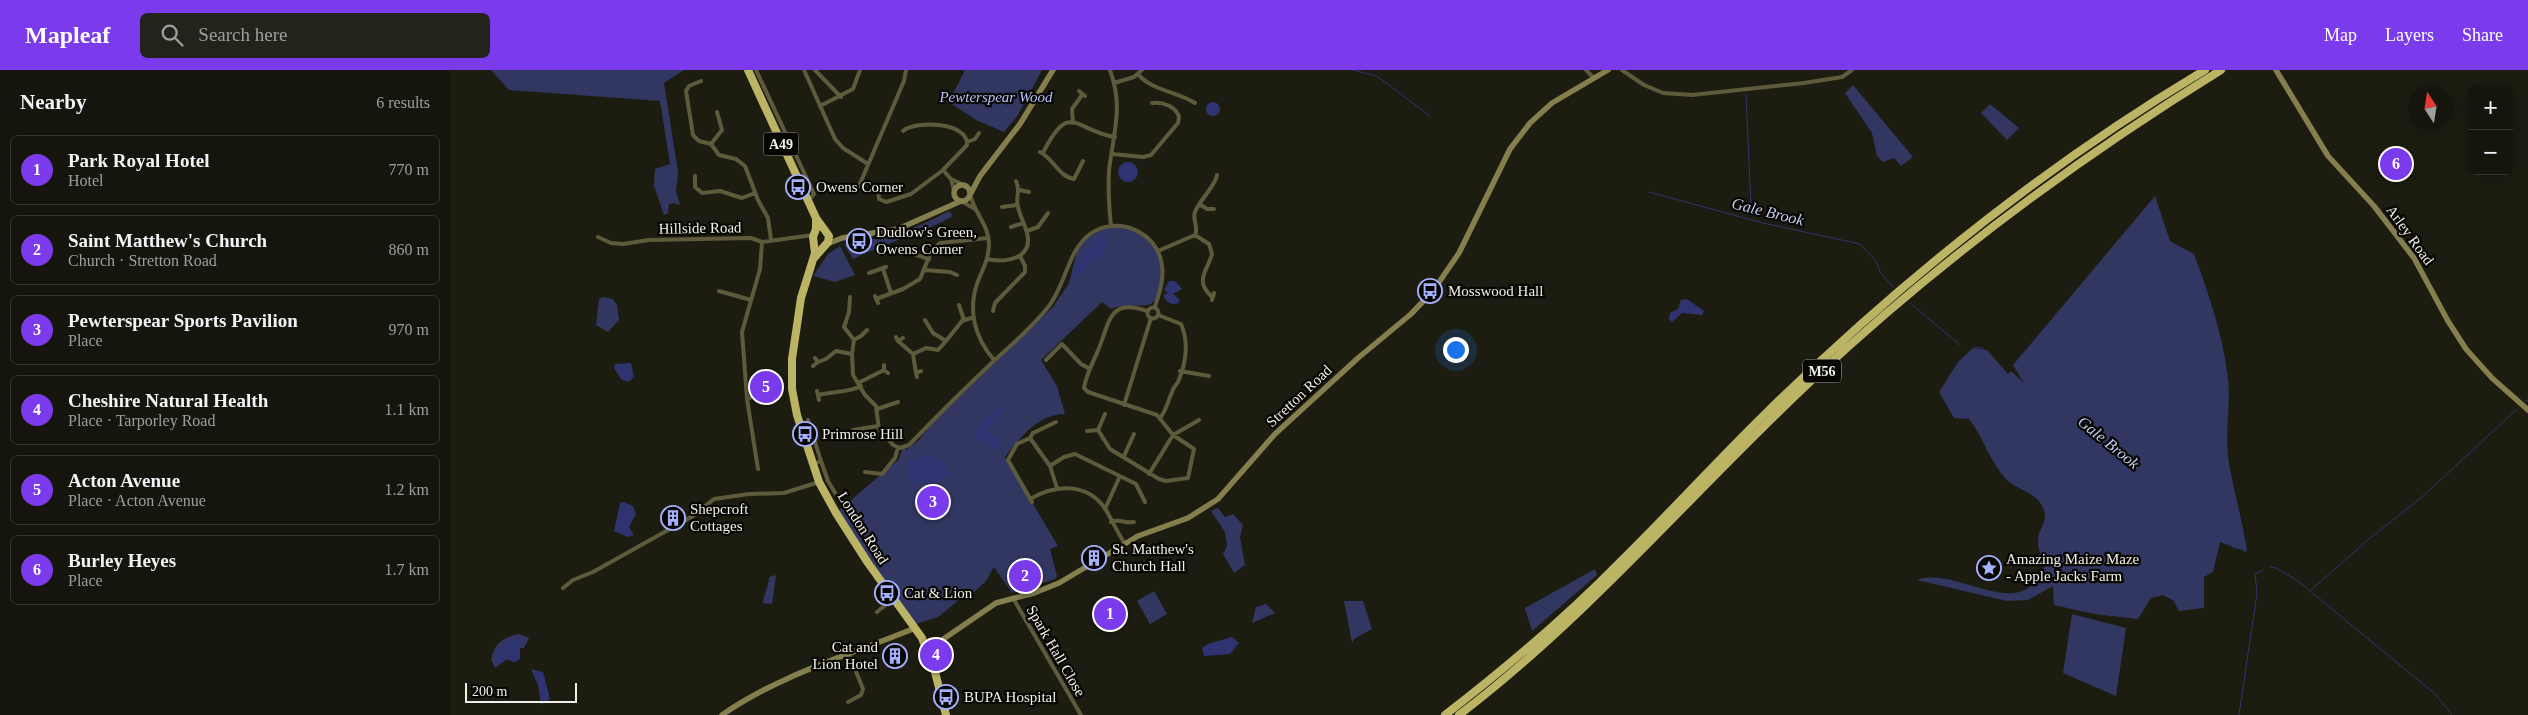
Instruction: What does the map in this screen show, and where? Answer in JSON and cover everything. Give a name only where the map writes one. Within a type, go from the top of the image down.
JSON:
[{"type":"highway","name":"London Road","points":[[748,70],[816,218],[826,232]]},
{"type":"highway","name":"M56","points":[[1445,715],[1506,667],[1575,606],[1642,541],[1762,417],[1902,289],[2060,166],[2205,70]]},
{"type":"highway","name":"M56","points":[[1459,715],[1582,611],[1769,422],[1908,295],[2053,182],[2110,141],[2221,70]]},
{"type":"highway","name":"London Road","points":[[816,218],[813,260],[797,318],[792,373],[795,406],[819,482],[848,534],[915,628]]},
{"type":"highway","points":[[820,230],[826,232],[829,238],[826,244],[820,246],[815,238],[820,230]]},
{"type":"highway","name":"London Road","points":[[813,260],[826,244]]},
{"type":"highway","name":"A49","points":[[915,628],[925,646],[935,672],[946,715]]},
{"type":"main road","points":[[826,244],[848,237],[898,229],[942,207],[968,199],[980,176],[1020,124],[1053,70]]},
{"type":"main road","name":"Stretton Road","points":[[925,646],[942,640],[996,603],[1034,593],[1075,575],[1125,544],[1148,532],[1195,514],[1218,499],[1275,434],[1424,302],[1454,263],[1501,166],[1518,137],[1552,103],[1608,70]]},
{"type":"main road","name":"Arley Road","points":[[2276,70],[2328,156],[2374,206],[2414,258],[2451,326],[2466,349],[2492,378],[2528,410]]},
{"type":"main road","points":[[942,207],[962,184],[980,176]]},
{"type":"main road","points":[[962,184],[968,187],[970,193]]},
{"type":"main road","points":[[954,191],[956,198],[961,201]]},
{"type":"main road","points":[[826,232],[848,237]]},
{"type":"main road","points":[[722,715],[764,688],[915,628]]},
{"type":"street","name":"London Road","points":[[756,70],[814,194],[809,200]]},
{"type":"street","points":[[804,70],[832,134],[839,144],[868,164]]},
{"type":"street","points":[[815,70],[841,97]]},
{"type":"street","points":[[820,106],[841,97],[855,87],[860,70]]},
{"type":"street","points":[[858,186],[904,81],[906,70]]},
{"type":"street","points":[[1110,70],[1118,108],[1108,194],[1111,226]]},
{"type":"street","points":[[1114,83],[1138,74],[1142,70]]},
{"type":"street","points":[[1586,70],[1594,78]]},
{"type":"street","points":[[1622,70],[1644,86],[1663,93],[1692,95],[1804,83],[1842,77],[1852,70]]},
{"type":"street","points":[[1138,74],[1167,92],[1195,103]]},
{"type":"street","points":[[702,81],[686,89],[695,138],[711,144],[717,154],[736,159],[743,164],[768,218],[771,240]]},
{"type":"street","points":[[1073,123],[1072,108],[1082,94]]},
{"type":"street","points":[[1112,154],[1143,157],[1151,155],[1178,123],[1180,117],[1176,110],[1162,104],[1152,104]]},
{"type":"street","points":[[711,144],[722,130],[717,111]]},
{"type":"street","points":[[1074,179],[1067,177],[1042,152],[1056,130],[1063,125],[1073,123],[1084,125],[1099,133],[1115,137]]},
{"type":"street","points":[[904,129],[913,125],[940,125],[962,133],[967,142]]},
{"type":"street","points":[[878,186],[876,192],[879,199],[884,202],[903,198],[919,190],[962,152],[967,142],[975,139],[979,133]]},
{"type":"street","points":[[1076,185],[1074,179],[1083,161]]},
{"type":"street","points":[[943,170],[951,179],[962,184]]},
{"type":"street","points":[[1196,235],[1198,227],[1195,213],[1217,174]]},
{"type":"street","points":[[696,175],[695,187],[700,192],[720,191],[739,198],[755,193]]},
{"type":"street","points":[[951,179],[954,191]]},
{"type":"street","points":[[987,259],[1010,260],[1020,256],[1028,244],[1026,231],[1017,205],[1020,190],[1016,181]]},
{"type":"street","points":[[1020,190],[1029,192]]},
{"type":"street","points":[[870,191],[876,192]]},
{"type":"street","points":[[970,193],[985,225],[988,238],[987,259],[974,295],[974,317],[979,339],[994,360]]},
{"type":"street","points":[[961,201],[977,211]]},
{"type":"street","points":[[1201,204],[1207,209],[1214,209]]},
{"type":"street","points":[[1002,207],[1017,205]]},
{"type":"street","points":[[1026,231],[1038,228],[1048,212]]},
{"type":"street","points":[[1009,227],[1023,223]]},
{"type":"street","points":[[898,448],[909,445],[1049,306],[1061,288],[1075,252],[1085,238],[1096,230],[1111,226],[1130,227],[1140,232],[1149,239],[1158,251],[1162,272],[1155,307],[1158,314],[1181,324],[1186,336],[1186,349],[1180,371],[1166,410],[1160,417]]},
{"type":"street","points":[[1158,251],[1196,235]]},
{"type":"street","points":[[1196,235],[1208,242],[1212,249],[1212,258],[1205,268],[1203,278],[1206,289],[1212,296]]},
{"type":"street","name":"Hillside Road","points":[[598,237],[611,243],[623,244],[648,240],[751,238],[762,242],[815,238]]},
{"type":"street","name":"Hillside Road","points":[[803,238],[815,238]]},
{"type":"street","points":[[876,299],[917,281],[925,270],[935,247],[943,242],[988,238]]},
{"type":"street","points":[[758,469],[748,398],[742,332],[760,269],[762,242]]},
{"type":"street","points":[[914,254],[929,259]]},
{"type":"street","points":[[993,311],[995,303],[1025,272],[1025,266],[1020,256]]},
{"type":"street","points":[[869,273],[884,268],[891,293]]},
{"type":"street","points":[[925,270],[950,272],[957,276]]},
{"type":"street","points":[[719,291],[751,300]]},
{"type":"street","points":[[850,296],[849,312],[844,327],[854,340],[852,354],[853,373],[877,409],[878,426],[884,436],[898,448]]},
{"type":"street","points":[[959,305],[964,320]]},
{"type":"street","points":[[1098,430],[1110,449],[1163,481],[1185,479],[1190,475],[1194,449],[1173,435],[1160,417],[1088,392],[1084,388],[1112,314],[1128,306],[1147,311],[1151,318]]},
{"type":"street","points":[[1147,311],[1151,307],[1155,307]]},
{"type":"street","points":[[1124,405],[1151,318],[1158,314]]},
{"type":"street","points":[[913,354],[926,348],[938,350],[964,320],[974,317]]},
{"type":"street","points":[[925,321],[934,334],[946,341]]},
{"type":"street","points":[[854,340],[862,336],[867,330]]},
{"type":"street","points":[[903,338],[897,339],[913,354],[917,375],[921,371]]},
{"type":"street","points":[[1046,360],[1062,344],[1081,364],[1090,369]]},
{"type":"street","points":[[813,366],[816,360],[826,359],[836,351],[852,354]]},
{"type":"street","points":[[819,400],[817,393],[853,390],[859,384],[885,369]]},
{"type":"street","points":[[1180,371],[1210,376]]},
{"type":"street","points":[[877,409],[898,402]]},
{"type":"street","points":[[1098,430],[1105,414]]},
{"type":"street","name":"London Road","points":[[808,420],[828,481],[840,501]]},
{"type":"street","points":[[1053,422],[1033,433],[1030,438],[1017,444],[1008,458],[1010,465],[1031,501],[1047,489],[1082,490],[1105,509],[1125,544]]},
{"type":"street","points":[[1149,474],[1173,435],[1198,422],[1198,429]]},
{"type":"street","points":[[853,430],[878,426]]},
{"type":"street","points":[[1087,431],[1098,430]]},
{"type":"street","points":[[1124,456],[1134,434]]},
{"type":"street","points":[[1030,438],[1050,466],[1057,488]]},
{"type":"street","points":[[865,472],[882,474],[895,458],[898,448]]},
{"type":"street","points":[[1050,466],[1064,457],[1076,454],[1136,484],[1145,502]]},
{"type":"street","points":[[813,464],[821,461]]},
{"type":"street","points":[[1105,509],[1120,476]]},
{"type":"street","points":[[563,588],[573,580],[593,572],[693,516],[714,500],[735,495],[784,493],[819,482]]},
{"type":"street","points":[[1142,493],[1148,492]]},
{"type":"street","points":[[1111,522],[1117,520],[1126,523],[1134,522]]},
{"type":"street","points":[[877,612],[894,598]]},
{"type":"street","name":"Spark Hall Close","points":[[1013,598],[1081,715]]},
{"type":"street","points":[[848,702],[861,694],[863,689],[849,654]]},
{"type":"green space","points":[[491,70],[684,70],[664,83],[678,172],[676,191],[680,205],[669,204],[668,213],[664,215],[654,186],[655,169],[670,164],[660,101],[509,90]]},
{"type":"green space","name":"Pewterspear Wood","points":[[965,70],[1042,70],[1018,115],[1004,132],[976,120],[949,102]]},
{"type":"green space","points":[[1853,85],[1913,157],[1901,166],[1894,158],[1883,162],[1877,156],[1872,133],[1845,93]]},
{"type":"green space","points":[[1990,104],[2019,128],[2007,140],[1981,113]]},
{"type":"green space","points":[[2155,196],[2170,241],[2194,254],[2219,331],[2228,379],[2228,452],[2247,552],[2220,542],[2213,572],[2204,577],[2204,608],[2179,611],[2173,600],[2163,595],[2151,598],[2138,619],[2094,614],[2054,605],[2053,586],[2028,600],[2007,601],[1917,580],[1931,578],[1946,579],[1993,592],[2008,593],[2021,591],[2033,584],[2039,577],[2046,564],[2040,554],[2038,545],[2038,538],[2045,516],[2041,504],[2032,495],[2006,479],[1995,465],[1969,419],[1954,418],[1939,392],[1958,362],[1973,348],[1987,350],[2008,374],[2011,371],[2024,383],[2013,365]]},
{"type":"green space","points":[[949,211],[953,216],[853,259],[844,244],[898,233]]},
{"type":"green space","points":[[1111,225],[1143,234],[1156,245],[1162,264],[1158,295],[1155,301],[1145,305],[1122,306],[1111,309],[1102,302],[1041,360],[1057,386],[1065,414],[1046,418],[1031,428],[1005,457],[1058,546],[1050,549],[1057,576],[1055,579],[1012,593],[994,567],[986,581],[971,595],[959,600],[938,617],[913,625],[836,513],[899,459],[902,449],[907,449],[919,440],[932,423],[1053,307],[1069,283],[1078,247],[1086,238]]},
{"type":"green space","points":[[840,246],[855,275],[835,282],[813,276],[828,254]]},
{"type":"green space","points":[[603,297],[613,299],[617,305],[619,320],[608,332],[596,325],[599,299]]},
{"type":"green space","points":[[1218,508],[1225,517],[1233,514],[1243,525],[1240,537],[1245,565],[1234,573],[1223,554],[1227,546],[1225,532],[1211,511]]},
{"type":"green space","points":[[1595,569],[1597,575],[1532,631],[1525,608]]},
{"type":"green space","points":[[776,575],[772,604],[763,603],[769,577]]},
{"type":"green space","points":[[1154,591],[1167,614],[1150,624],[1137,601]]},
{"type":"green space","points":[[1344,601],[1363,601],[1372,629],[1354,639],[1352,643]]},
{"type":"green space","points":[[1266,604],[1275,613],[1252,623],[1256,607]]},
{"type":"green space","points":[[2072,614],[2126,628],[2116,696],[2063,673]]},
{"type":"green space","points":[[519,634],[529,638],[524,648],[520,648],[520,659],[514,662],[507,659],[495,668],[491,659],[495,648],[504,639]]},
{"type":"shaded area","points":[[1210,102],[1216,102],[1220,109],[1216,116],[1210,116],[1206,112],[1206,106]]},
{"type":"shaded area","points":[[1124,162],[1132,162],[1138,168],[1138,176],[1132,182],[1124,182],[1118,176],[1118,168]]},
{"type":"shaded area","points":[[1104,234],[1109,239],[1102,255],[1077,277],[1073,275],[1088,245]]},
{"type":"shaded area","points":[[1169,281],[1175,281],[1182,289],[1173,294],[1179,299],[1179,303],[1169,303],[1163,295],[1168,293],[1164,290]]},
{"type":"shaded area","points":[[1687,299],[1704,311],[1702,315],[1682,313],[1672,322],[1669,319],[1670,313],[1678,309],[1681,300]]},
{"type":"shaded area","points":[[631,363],[634,377],[628,382],[622,380],[614,368],[615,364]]},
{"type":"shaded area","points":[[1004,406],[1006,409],[989,431],[993,436],[1002,440],[1001,448],[998,451],[974,437],[981,422],[994,411]]},
{"type":"shaded area","points":[[928,453],[946,462],[951,476],[944,476],[939,482],[915,485],[907,478],[905,469],[911,461]]},
{"type":"shaded area","points":[[624,502],[633,506],[636,514],[629,527],[634,535],[628,537],[614,531],[620,503]]},
{"type":"shaded area","points":[[1232,637],[1239,643],[1230,654],[1204,656],[1202,648],[1208,644]]},
{"type":"shaded area","points":[[515,639],[523,639],[520,644],[520,659],[514,662],[507,659],[499,664],[496,654],[499,647]]},
{"type":"shaded area","points":[[531,669],[543,672],[550,699],[541,705],[538,685]]},
{"type":"waterway","points":[[1353,70],[1377,76],[1430,116]]},
{"type":"waterway","points":[[1746,94],[1751,208]]},
{"type":"waterway","name":"Gale Brook","points":[[1649,192],[1763,223],[1860,244],[1876,261],[1880,272],[1893,287]]},
{"type":"waterway","name":"Gale Brook","points":[[1910,303],[1960,345]]},
{"type":"waterway","name":"Gale Brook","points":[[1974,347],[1982,348],[2002,373],[2115,459],[2133,477],[2152,488],[2171,509],[2215,540],[2224,541],[2236,549]]},
{"type":"waterway","points":[[1009,404],[1034,390]]},
{"type":"waterway","points":[[2310,591],[2370,538],[2422,497],[2517,409]]},
{"type":"waterway","name":"Gale Brook","points":[[2270,567],[2276,568],[2298,581],[2435,694],[2452,715]]},
{"type":"waterway","points":[[2239,715],[2257,593],[2255,574],[2263,570]]},
{"type":"place","name":"Burley Heyes","points":[[2396,164]]},
{"type":"place","name":"Owens Corner","points":[[798,187]]},
{"type":"place","name":"Dudlow's Green, Owens Corner","points":[[859,241]]},
{"type":"place","name":"Mosswood Hall","points":[[1430,291]]},
{"type":"place","name":"Acton Avenue","points":[[766,387]]},
{"type":"place","name":"Primrose Hill","points":[[805,434]]},
{"type":"place","name":"Pewterspear Sports Pavilion","points":[[933,502]]},
{"type":"place","name":"Shepcroft Cottages","points":[[673,518]]},
{"type":"place","name":"St. Matthew's Church Hall","points":[[1094,558]]},
{"type":"place","name":"Amazing Maize Maze - Apple Jacks Farm","points":[[1989,568]]},
{"type":"place","name":"Saint Matthew's Church","points":[[1025,576]]},
{"type":"place","name":"Cat & Lion","points":[[887,593]]},
{"type":"place","name":"Park Royal Hotel","points":[[1110,614]]},
{"type":"place","name":"Cheshire Natural Health","points":[[936,655]]},
{"type":"place","name":"Cat and Lion Hotel","points":[[895,656]]},
{"type":"place","name":"BUPA Hospital","points":[[946,697]]}]
